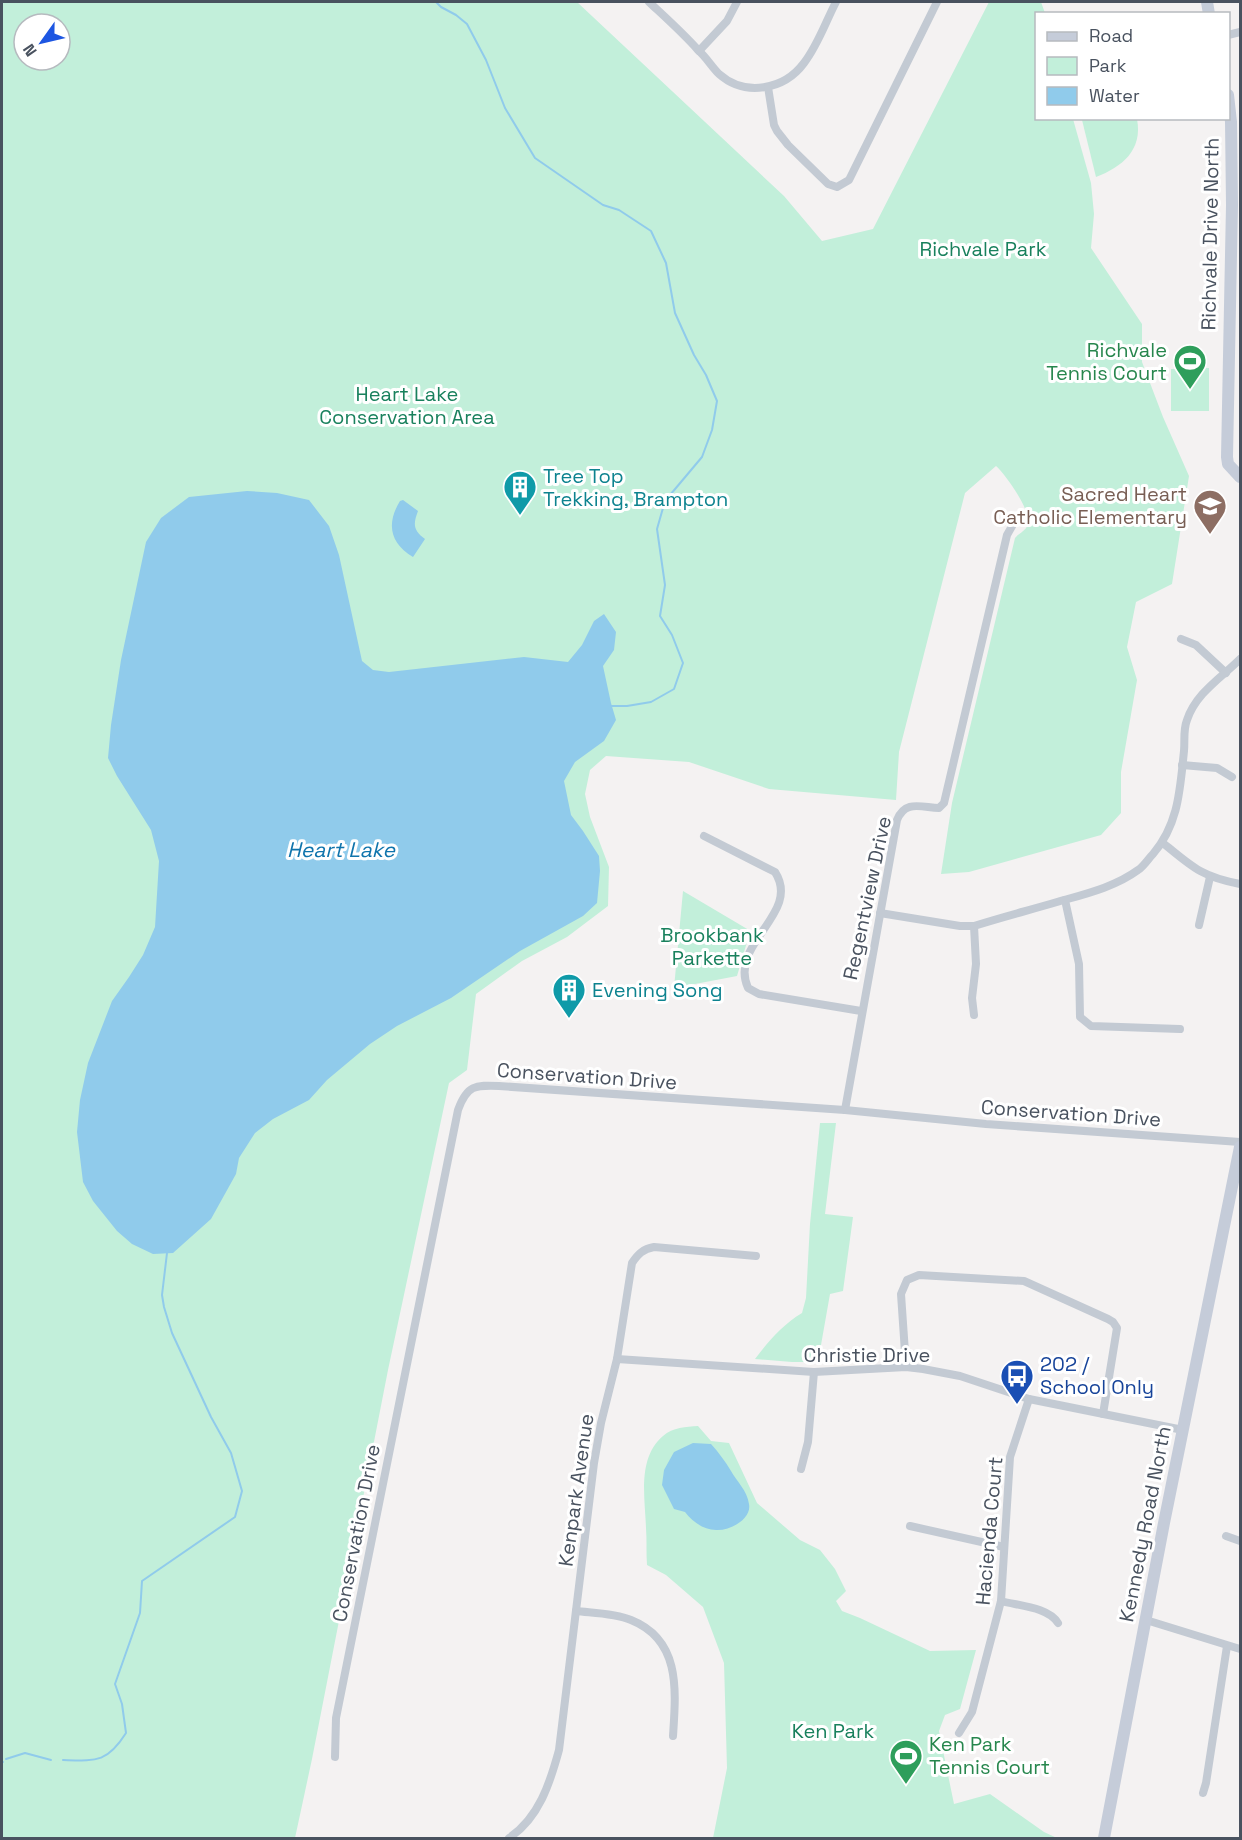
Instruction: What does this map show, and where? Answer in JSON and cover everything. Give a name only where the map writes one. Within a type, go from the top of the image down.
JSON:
[{"type":"main road","name":"Richvale Drive North","points":[[1230,102],[1236,121],[1236,204],[1227,457],[1228,464],[1240,477]]},
{"type":"main road","name":"Kennedy Road North","points":[[1104,1839],[1240,1147]]},
{"type":"street","points":[[649,2],[719,74],[732,83],[744,87],[768,87],[791,76],[806,62],[836,2]]},
{"type":"street","points":[[699,51],[727,21],[737,2]]},
{"type":"street","points":[[768,87],[774,125],[782,138],[828,184],[837,187],[844,184],[849,180],[937,2]]},
{"type":"street","name":"Regentview Drive","points":[[844,1110],[897,820],[901,811],[906,807],[939,808],[944,803],[1007,536],[1015,521]]},
{"type":"street","points":[[1181,639],[1196,645],[1226,673]]},
{"type":"street","points":[[880,913],[960,926],[974,926],[1100,890],[1127,878],[1144,865],[1163,843],[1177,807],[1184,747],[1183,731],[1191,710],[1209,687],[1240,659]]},
{"type":"street","points":[[1182,765],[1217,768],[1232,777]]},
{"type":"street","points":[[704,836],[775,872],[780,883],[780,901],[776,912],[757,936],[746,964],[744,974],[748,988],[759,994],[861,1011]]},
{"type":"street","points":[[1163,843],[1191,866],[1210,877],[1240,884]]},
{"type":"street","points":[[1199,925],[1210,877]]},
{"type":"street","points":[[1065,900],[1079,964],[1080,1017],[1090,1026],[1180,1029]]},
{"type":"street","points":[[974,926],[976,964],[972,998],[974,1015]]},
{"type":"street","name":"Conservation Drive","points":[[335,1757],[336,1718],[339,1702],[458,1110],[468,1090],[479,1085],[499,1086],[844,1110],[986,1124],[1240,1142]]},
{"type":"street","name":"Kenpark Avenue","points":[[510,1838],[534,1813],[552,1778],[559,1749],[594,1463],[601,1423],[617,1359],[632,1263],[646,1248],[756,1256]]},
{"type":"street","points":[[906,1367],[901,1293],[907,1280],[919,1275],[1024,1281],[1108,1318],[1117,1328],[1103,1414]]},
{"type":"street","name":"Christie Drive","points":[[617,1359],[814,1372],[906,1367],[923,1369],[960,1376],[1029,1399],[1183,1430]]},
{"type":"street","points":[[801,1469],[808,1442],[814,1372]]},
{"type":"street","name":"Hacienda Court","points":[[959,1733],[972,1712],[1001,1601],[1010,1457],[1029,1399]]},
{"type":"street","points":[[910,1526],[1004,1547]]},
{"type":"street","points":[[1226,1536],[1240,1541]]},
{"type":"street","points":[[1001,1601],[1046,1612],[1058,1623]]},
{"type":"street","points":[[576,1611],[629,1619],[648,1629],[661,1641],[670,1657],[675,1682],[673,1736]]},
{"type":"street","points":[[1146,1620],[1240,1649]]},
{"type":"street","points":[[1203,1793],[1227,1646]]},
{"type":"green space","name":"Heart Lake Conservation Area","points":[[2,2],[577,2],[784,196],[822,241],[873,229],[989,2],[1041,2],[1045,12],[1035,12],[1035,120],[1073,120],[1091,183],[1094,214],[1091,248],[1142,324],[1142,362],[1189,476],[1172,584],[1136,602],[1127,647],[1137,680],[1121,772],[1121,813],[1101,835],[969,872],[941,874],[952,803],[1015,538],[1028,524],[1022,502],[996,466],[965,493],[899,752],[896,800],[769,789],[689,762],[606,756],[590,770],[585,794],[590,817],[609,867],[608,906],[567,937],[522,961],[476,994],[467,1070],[449,1083],[388,1370],[295,1838],[2,1838]]},
{"type":"green space","points":[[1082,120],[1137,120],[1137,140],[1134,148],[1122,162],[1096,177]]},
{"type":"green space","name":"Richvale Tennis Court","points":[[1209,368],[1209,411],[1171,411],[1171,369]]},
{"type":"green space","name":"Brookbank Parkette","points":[[683,891],[754,933],[747,942],[737,976],[674,988]]},
{"type":"green space","points":[[820,1123],[836,1123],[825,1214],[853,1217],[843,1291],[830,1294],[818,1362],[755,1359],[782,1328],[802,1313],[806,1298],[810,1224]]},
{"type":"green space","name":"Ken Park","points":[[698,1426],[711,1441],[729,1443],[757,1503],[800,1540],[820,1550],[835,1569],[846,1591],[836,1601],[842,1611],[930,1651],[976,1650],[960,1709],[945,1715],[939,1731],[954,1804],[990,1794],[1044,1832],[1057,1838],[713,1838],[727,1768],[724,1663],[703,1607],[666,1575],[647,1565],[644,1492],[646,1467],[655,1445],[671,1431]]},
{"type":"water","name":"Heart Lake","points":[[247,491],[277,493],[309,500],[329,526],[339,555],[362,661],[373,670],[389,672],[524,657],[568,662],[582,645],[594,621],[604,614],[616,632],[614,650],[603,666],[616,720],[604,741],[575,762],[564,781],[571,815],[599,856],[597,903],[583,916],[520,951],[451,998],[397,1026],[370,1044],[327,1080],[309,1100],[273,1119],[255,1133],[239,1158],[236,1174],[211,1219],[173,1253],[153,1254],[132,1244],[117,1231],[93,1201],[83,1182],[77,1132],[80,1100],[88,1063],[112,1001],[143,955],[155,927],[159,861],[151,830],[108,758],[111,725],[121,660],[146,542],[161,518],[189,497]]},
{"type":"water","points":[[403,500],[418,511],[415,527],[425,539],[413,557],[399,546],[393,532],[393,517],[400,501]]},
{"type":"water","points":[[693,1443],[711,1444],[742,1486],[749,1509],[747,1515],[739,1523],[716,1530],[698,1524],[685,1512],[674,1509],[662,1485],[664,1470],[674,1452]]},
{"type":"waterway","points":[[436,2],[467,24],[486,60],[505,108],[535,158],[603,205],[619,210],[651,231],[666,263],[675,313],[717,401],[712,430],[702,457],[665,501],[657,529],[665,585],[660,616],[672,635],[683,663],[674,689],[651,702],[611,706]]},
{"type":"waterway","points":[[63,1760],[100,1758],[113,1750],[126,1733],[122,1704],[115,1684],[140,1613],[142,1581],[235,1517],[242,1491],[231,1453],[211,1417],[172,1333],[162,1295],[167,1253]]},
{"type":"waterway","points":[[6,1759],[25,1753],[51,1760]]},
{"type":"place","name":"Richvale Tennis Court","points":[[1190,390]]},
{"type":"place","name":"Tree Top Trekking, Brampton","points":[[520,516]]},
{"type":"place","name":"Sacred Heart Catholic Elementary","points":[[1210,535]]},
{"type":"place","name":"Evening Song","points":[[569,1019]]},
{"type":"place","name":"202 / School Only","points":[[1017,1405]]},
{"type":"place","name":"Ken Park Tennis Court","points":[[906,1785]]},
{"type":"park label","name":"Richvale Park","points":[[983,249]]}]
